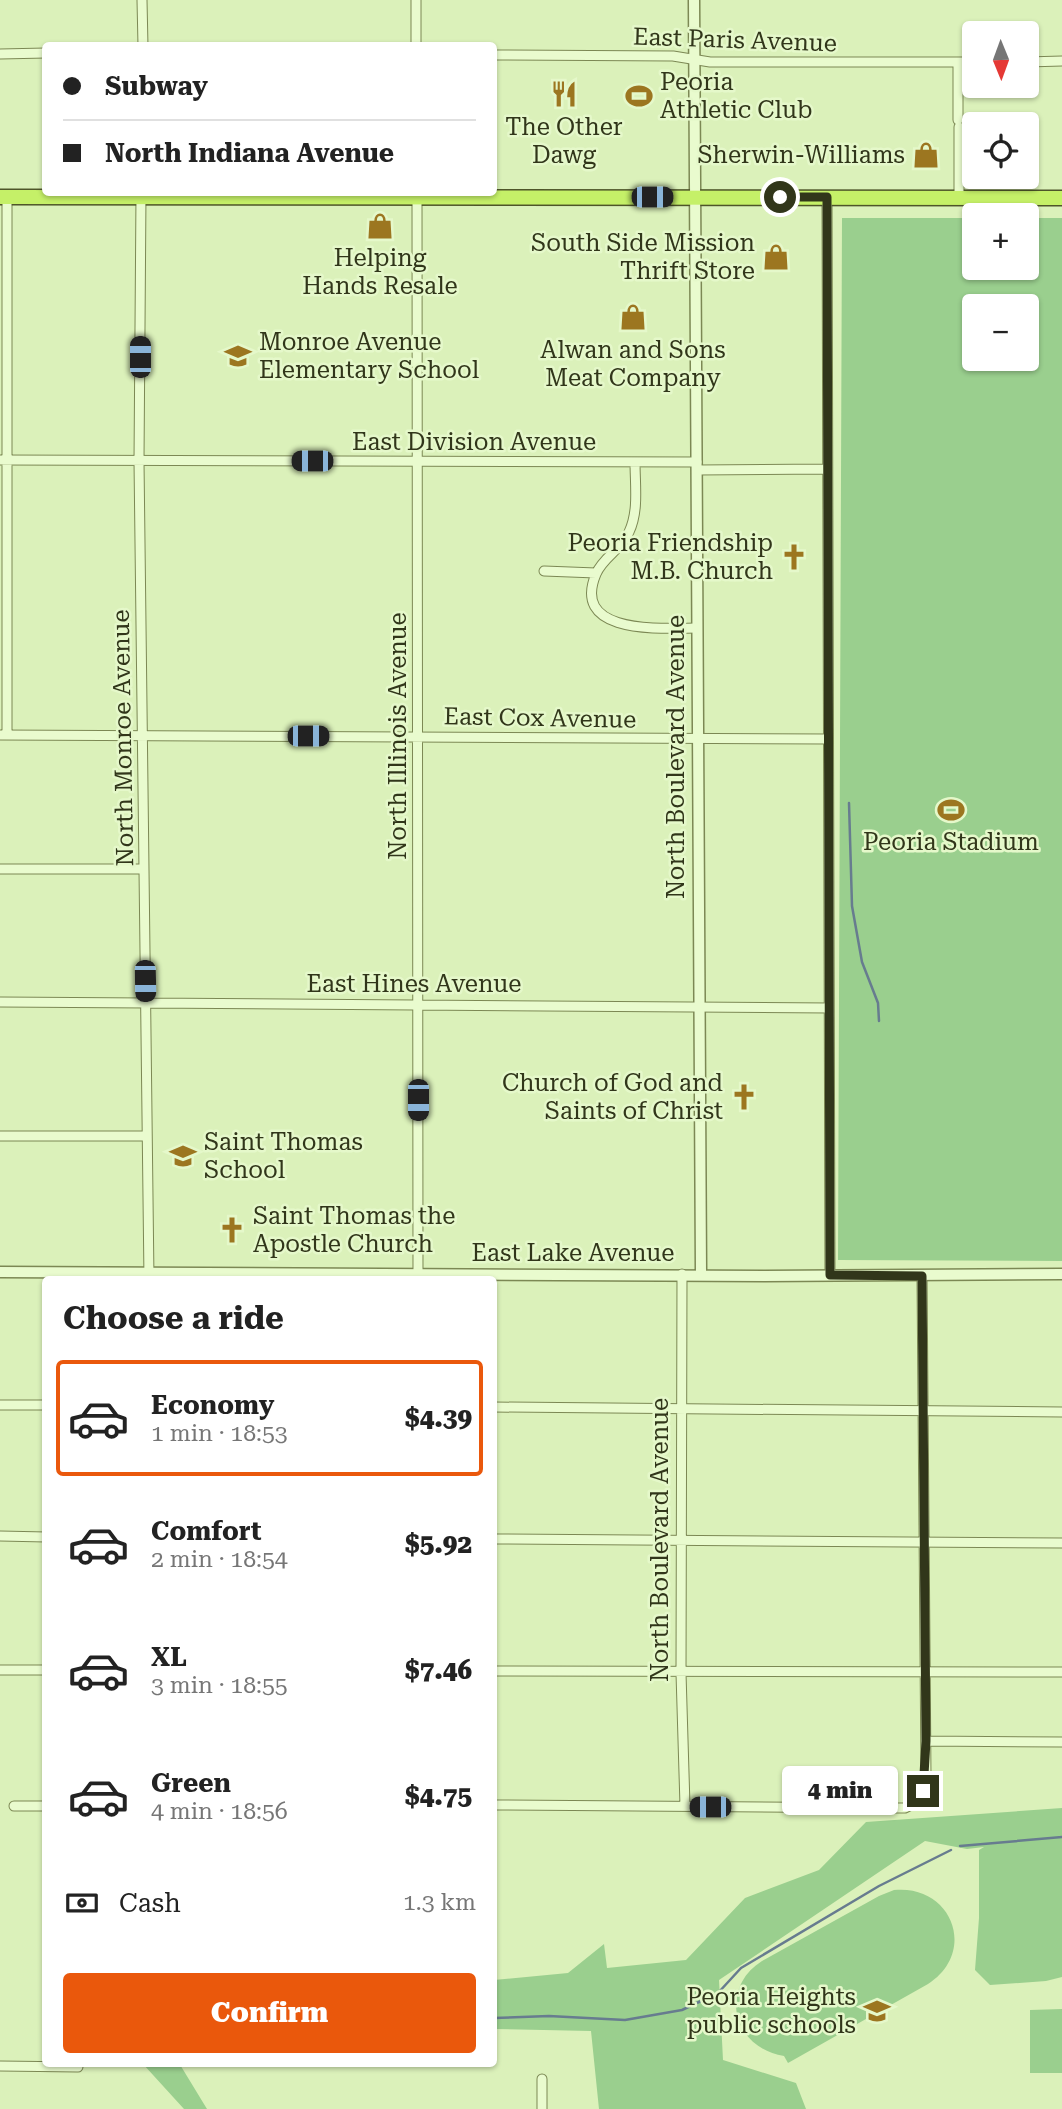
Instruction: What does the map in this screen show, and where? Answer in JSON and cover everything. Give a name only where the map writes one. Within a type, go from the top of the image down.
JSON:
[{"type":"highway","points":[[3,197],[49,196]]},
{"type":"highway","points":[[497,196],[1062,198]]},
{"type":"street","points":[[142,0],[142,42]]},
{"type":"street","points":[[416,0],[416,42]]},
{"type":"street","name":"North Boulevard Avenue","points":[[694,0],[701,1274]]},
{"type":"street","points":[[0,54],[42,53]]},
{"type":"street","name":"East Paris Avenue","points":[[497,55],[673,56],[710,62],[962,62]]},
{"type":"street","points":[[1040,62],[1062,61]]},
{"type":"street","points":[[958,62],[959,198]]},
{"type":"street","name":"North Monroe Avenue","points":[[141,196],[139,461],[149,1276]]},
{"type":"street","name":"North Illinois Avenue","points":[[416,196],[418,1276]]},
{"type":"street","points":[[3,197],[4,735]]},
{"type":"street","points":[[827,197],[830,1275]]},
{"type":"street","name":"East Division Avenue","points":[[3,460],[417,460],[826,469]]},
{"type":"street","points":[[635,463],[635,515],[629,534],[596,573],[592,586],[595,604],[615,623],[640,628],[697,628]]},
{"type":"street","points":[[544,571],[596,573]]},
{"type":"street","name":"East Cox Avenue","points":[[4,735],[828,739]]},
{"type":"street","points":[[0,869],[144,869]]},
{"type":"street","name":"East Hines Avenue","points":[[0,1002],[829,1008]]},
{"type":"street","points":[[0,1136],[147,1136]]},
{"type":"street","name":"East Lake Avenue","points":[[0,1272],[119,1276]]},
{"type":"street","name":"North Boulevard Avenue","points":[[682,1274],[681,1673],[685,1807]]},
{"type":"street","name":"East Lake Avenue","points":[[418,1276],[1062,1275]]},
{"type":"street","points":[[497,1805],[905,1808],[919,1801],[926,1776],[922,1276]]},
{"type":"street","points":[[0,1405],[42,1405]]},
{"type":"street","points":[[497,1407],[1062,1412]]},
{"type":"street","points":[[0,1536],[42,1536]]},
{"type":"street","points":[[497,1539],[1062,1543]]},
{"type":"street","points":[[0,1670],[42,1670]]},
{"type":"street","points":[[497,1671],[1062,1672]]},
{"type":"street","points":[[926,1741],[1062,1742]]},
{"type":"street","points":[[14,1806],[42,1806]]},
{"type":"street","points":[[0,2066],[42,2067]]},
{"type":"street","points":[[542,2079],[542,2109]]},
{"type":"green space","name":"Peoria Stadium","points":[[842,218],[962,218],[962,280],[1039,280],[1039,218],[1062,218],[1062,1261],[838,1260]]},
{"type":"green space","points":[[1062,1808],[1062,1977],[1046,1981],[990,1985],[975,1970],[979,1918],[979,1850],[984,1847],[967,1849],[925,1841],[719,1980],[723,2060],[796,2083],[806,2109],[599,2109],[591,2031],[497,2029],[497,1980],[568,1973],[604,1944],[607,1968],[686,1960],[745,1898],[819,1870],[866,1822]]},
{"type":"green space","points":[[894,1890],[914,1891],[931,1898],[943,1909],[952,1923],[955,1939],[952,1955],[943,1971],[928,1984],[788,2063],[784,2056],[767,2051],[753,2042],[743,2030],[737,2016],[736,2001],[748,1973],[762,1961]]},
{"type":"green space","points":[[1062,2009],[1062,2073],[1030,2073],[1030,2010]]},
{"type":"green space","points":[[146,2067],[181,2067],[207,2109],[184,2109]]},
{"type":"waterway","points":[[849,803],[852,906],[862,962],[878,1003],[879,1021]]},
{"type":"waterway","points":[[960,1846],[1062,1837]]},
{"type":"waterway","points":[[497,2018],[549,2016],[625,2020],[682,2010],[718,1993],[741,1968],[879,1886],[951,1850]]},
{"type":"place","name":"The Other Dawg","points":[[564,94]]},
{"type":"place","name":"Peoria Athletic Club","points":[[639,96]]},
{"type":"place","name":"Sherwin-Williams","points":[[926,155]]},
{"type":"place","name":"Helping Hands Resale","points":[[380,226]]},
{"type":"place","name":"South Side Mission Thrift Store","points":[[776,257]]},
{"type":"place","name":"Alwan and Sons Meat Company","points":[[633,317]]},
{"type":"place","name":"Monroe Avenue Elementary School","points":[[238,356]]},
{"type":"place","name":"Peoria Friendship M.B. Church","points":[[794,557]]},
{"type":"place","name":"Peoria Stadium","points":[[951,810]]},
{"type":"place","name":"Church of God and Saints of Christ","points":[[744,1097]]},
{"type":"place","name":"Saint Thomas School","points":[[183,1156]]},
{"type":"place","name":"Saint Thomas the Apostle Church","points":[[232,1230]]},
{"type":"place","name":"Peoria Heights public schools","points":[[877,2011]]},
{"type":"route","points":[[780,197],[827,197],[830,1275],[922,1276],[926,1741],[923,1791]]}]
